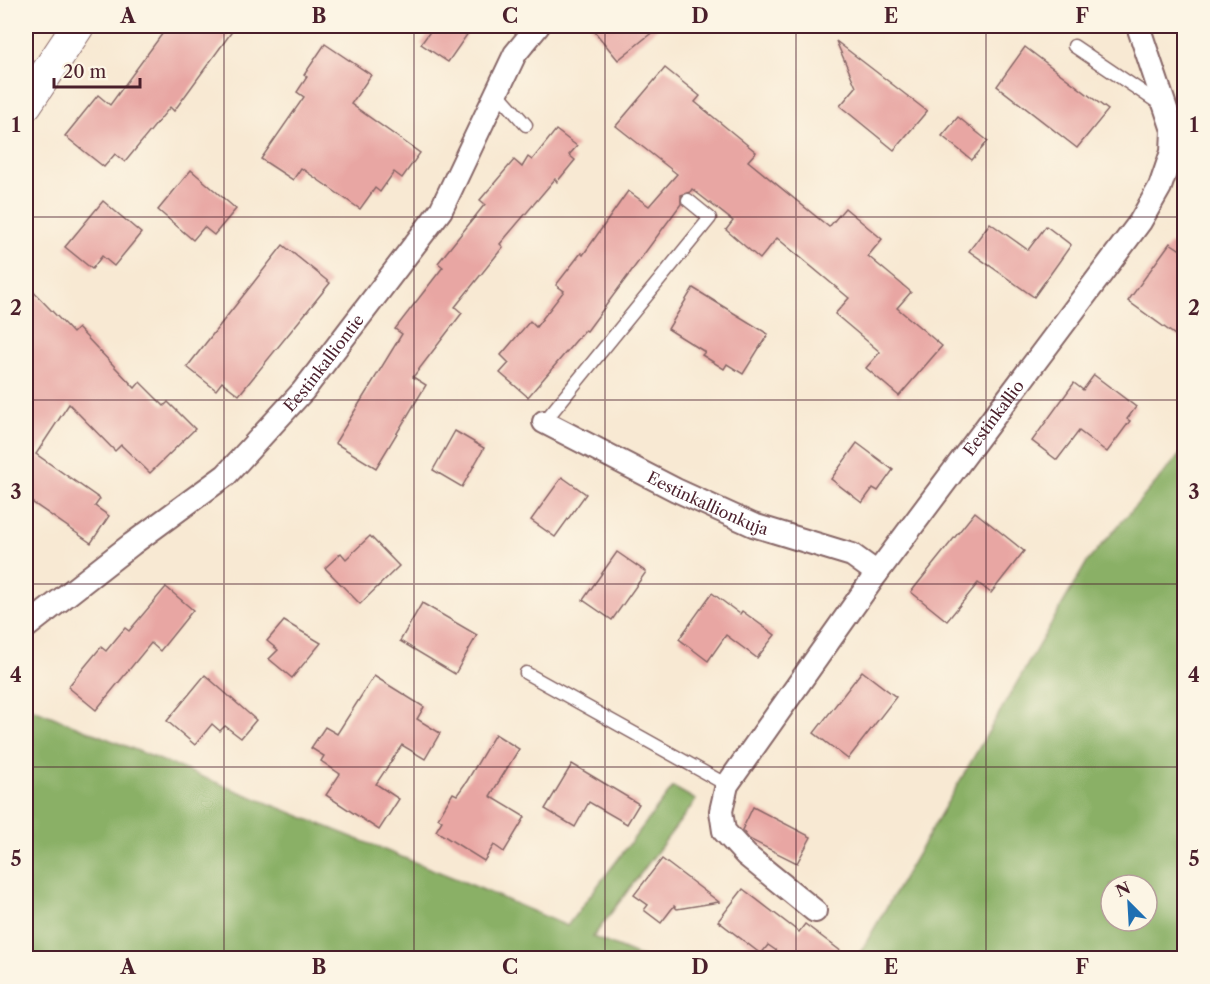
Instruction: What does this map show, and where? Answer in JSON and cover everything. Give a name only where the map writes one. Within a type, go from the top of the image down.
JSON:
[{"type":"street","points":[[26,104],[78,26]]},
{"type":"street","name":"Eestinkalliontie","points":[[26,627],[132,544],[226,475],[303,391],[441,210],[515,54],[538,26]]},
{"type":"street","name":"Eestinkallio","points":[[727,784],[877,573],[1140,222],[1160,187],[1172,152],[1173,130],[1138,26]]},
{"type":"street","name":"Eestinkallionkuja","points":[[544,422],[676,490],[753,525],[852,555],[877,573]]},
{"type":"street","points":[[727,784],[720,811],[724,831],[746,855],[815,911]]},
{"type":"lane","points":[[1074,46],[1166,108]]},
{"type":"lane","points":[[496,91],[526,124]]},
{"type":"lane","points":[[544,422],[710,218],[688,200]]},
{"type":"lane","points":[[526,674],[727,784]]},
{"type":"green space","points":[[1184,450],[1184,958],[857,958],[1087,562]]},
{"type":"green space","points":[[26,706],[479,888],[567,926],[673,787],[696,800],[593,937],[644,958],[26,958]]},
{"type":"building","points":[[168,26],[236,26],[174,111],[170,107],[125,162],[115,154],[104,167],[65,136],[98,95],[110,105]]},
{"type":"building","points":[[434,26],[473,26],[448,62],[421,44]]},
{"type":"building","points":[[590,26],[660,26],[618,60]]},
{"type":"building","points":[[836,41],[927,111],[894,150],[840,106],[856,87]]},
{"type":"building","points":[[325,44],[371,75],[351,104],[420,153],[402,178],[394,172],[380,192],[375,188],[360,209],[301,168],[293,180],[261,159],[304,97],[297,92],[307,77],[304,75]]},
{"type":"building","points":[[1025,47],[1108,110],[1077,148],[997,86]]},
{"type":"building","points":[[665,68],[700,96],[695,102],[756,152],[748,161],[829,227],[845,208],[882,239],[868,256],[911,292],[897,308],[942,346],[899,396],[866,368],[880,352],[835,314],[849,298],[777,238],[760,259],[726,230],[733,221],[692,189],[681,195],[681,204],[587,331],[585,330],[528,397],[500,373],[509,363],[501,355],[530,321],[536,327],[564,291],[556,285],[581,253],[583,255],[628,191],[649,206],[677,174],[616,126]]},
{"type":"building","points":[[958,117],[988,141],[972,160],[942,136]]},
{"type":"building","points":[[556,130],[577,146],[569,155],[575,160],[557,182],[555,179],[500,244],[503,247],[455,307],[462,313],[413,377],[426,385],[376,468],[335,443],[402,334],[395,329],[443,267],[438,263],[485,204],[480,200],[514,160],[522,167],[528,157],[532,160]]},
{"type":"building","points":[[191,170],[236,209],[214,235],[204,227],[193,240],[158,210]]},
{"type":"building","points":[[103,201],[141,233],[114,266],[102,256],[92,269],[65,247]]},
{"type":"building","points":[[990,223],[1028,250],[1046,226],[1071,245],[1034,297],[969,251]]},
{"type":"building","points":[[1170,243],[1185,253],[1185,342],[1128,301]]},
{"type":"building","points":[[283,245],[330,283],[239,395],[222,382],[216,390],[187,367]]},
{"type":"building","points":[[26,284],[73,333],[78,328],[135,388],[140,382],[164,406],[168,402],[195,429],[150,473],[121,445],[115,451],[69,404],[36,454],[100,499],[95,506],[109,516],[91,543],[26,498]]},
{"type":"building","points":[[693,288],[768,334],[743,374],[727,364],[724,369],[702,355],[705,352],[668,329]]},
{"type":"building","points":[[1094,375],[1136,407],[1127,419],[1130,421],[1107,452],[1079,431],[1057,460],[1032,441],[1074,383],[1083,390]]},
{"type":"building","points":[[455,431],[484,448],[462,487],[433,470]]},
{"type":"building","points":[[857,443],[893,470],[878,491],[873,488],[862,503],[831,479]]},
{"type":"building","points":[[562,477],[586,494],[555,537],[531,520]]},
{"type":"building","points":[[975,512],[1024,551],[991,593],[978,583],[947,621],[911,592]]},
{"type":"building","points":[[370,536],[399,566],[360,604],[325,568],[341,553],[346,559]]},
{"type":"building","points":[[617,552],[646,572],[612,620],[583,600]]},
{"type":"building","points":[[166,587],[193,610],[160,651],[151,643],[96,710],[68,687],[101,647],[106,651],[125,628],[129,631]]},
{"type":"building","points":[[712,593],[740,614],[742,611],[775,635],[757,658],[726,635],[708,661],[679,639]]},
{"type":"building","points":[[422,603],[477,635],[455,674],[400,641]]},
{"type":"building","points":[[284,621],[321,643],[292,678],[269,659],[278,650],[267,641]]},
{"type":"building","points":[[862,671],[896,697],[848,759],[814,733]]},
{"type":"building","points":[[205,675],[256,720],[241,738],[225,726],[220,731],[212,724],[195,745],[167,721]]},
{"type":"building","points":[[374,676],[424,707],[417,719],[440,733],[425,759],[402,745],[376,784],[399,799],[379,830],[326,795],[340,774],[321,761],[324,756],[311,748],[325,727],[337,734]]},
{"type":"building","points":[[495,734],[519,749],[490,796],[525,817],[504,852],[494,845],[484,861],[436,831],[442,821],[438,818],[453,793],[457,795],[467,781]]},
{"type":"building","points":[[572,764],[639,804],[627,824],[589,802],[575,827],[545,809]]},
{"type":"building","points":[[753,807],[811,837],[797,863],[749,839],[742,830]]},
{"type":"building","points":[[662,859],[719,902],[677,909],[674,906],[661,923],[644,910],[648,905],[634,895]]},
{"type":"building","points":[[743,889],[799,932],[805,924],[850,958],[787,958],[768,945],[761,954],[718,921]]}]
